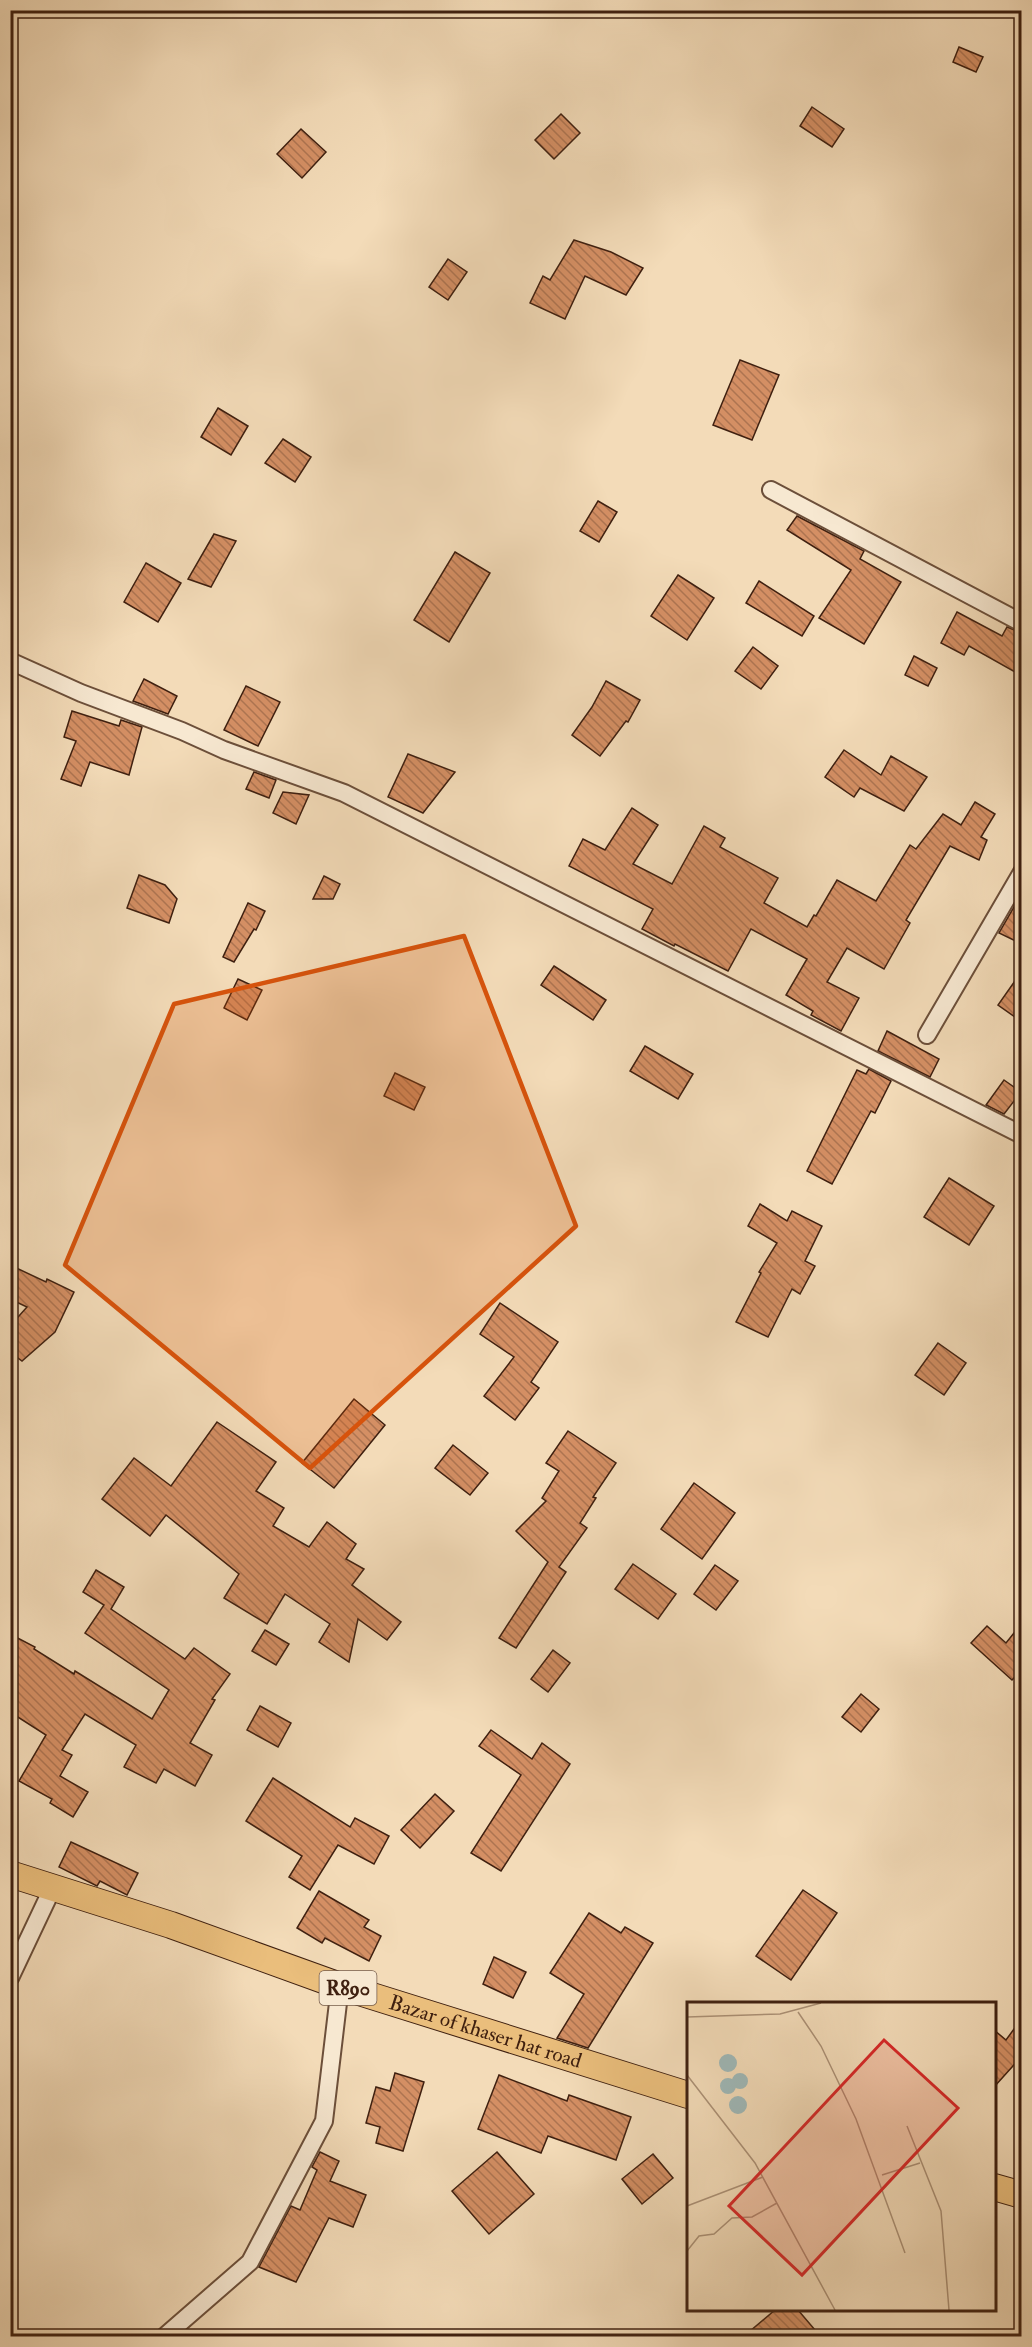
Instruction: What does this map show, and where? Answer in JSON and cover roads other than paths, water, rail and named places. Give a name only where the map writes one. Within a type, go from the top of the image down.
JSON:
[{"type":"main road","name":"Bazar of khaser hat road","points":[[10,1874],[171,1925],[340,1986],[687,2095]]},
{"type":"main road","points":[[996,2188],[1022,2195]]},
{"type":"street","points":[[771,490],[1022,623]]},
{"type":"street","points":[[10,661],[81,693],[182,731],[224,750],[344,793],[1022,1135]]},
{"type":"street","points":[[927,1035],[1022,872]]},
{"type":"street","points":[[10,1978],[53,1887]]},
{"type":"street","points":[[165,2337],[250,2262],[324,2121],[340,1986]]}]
